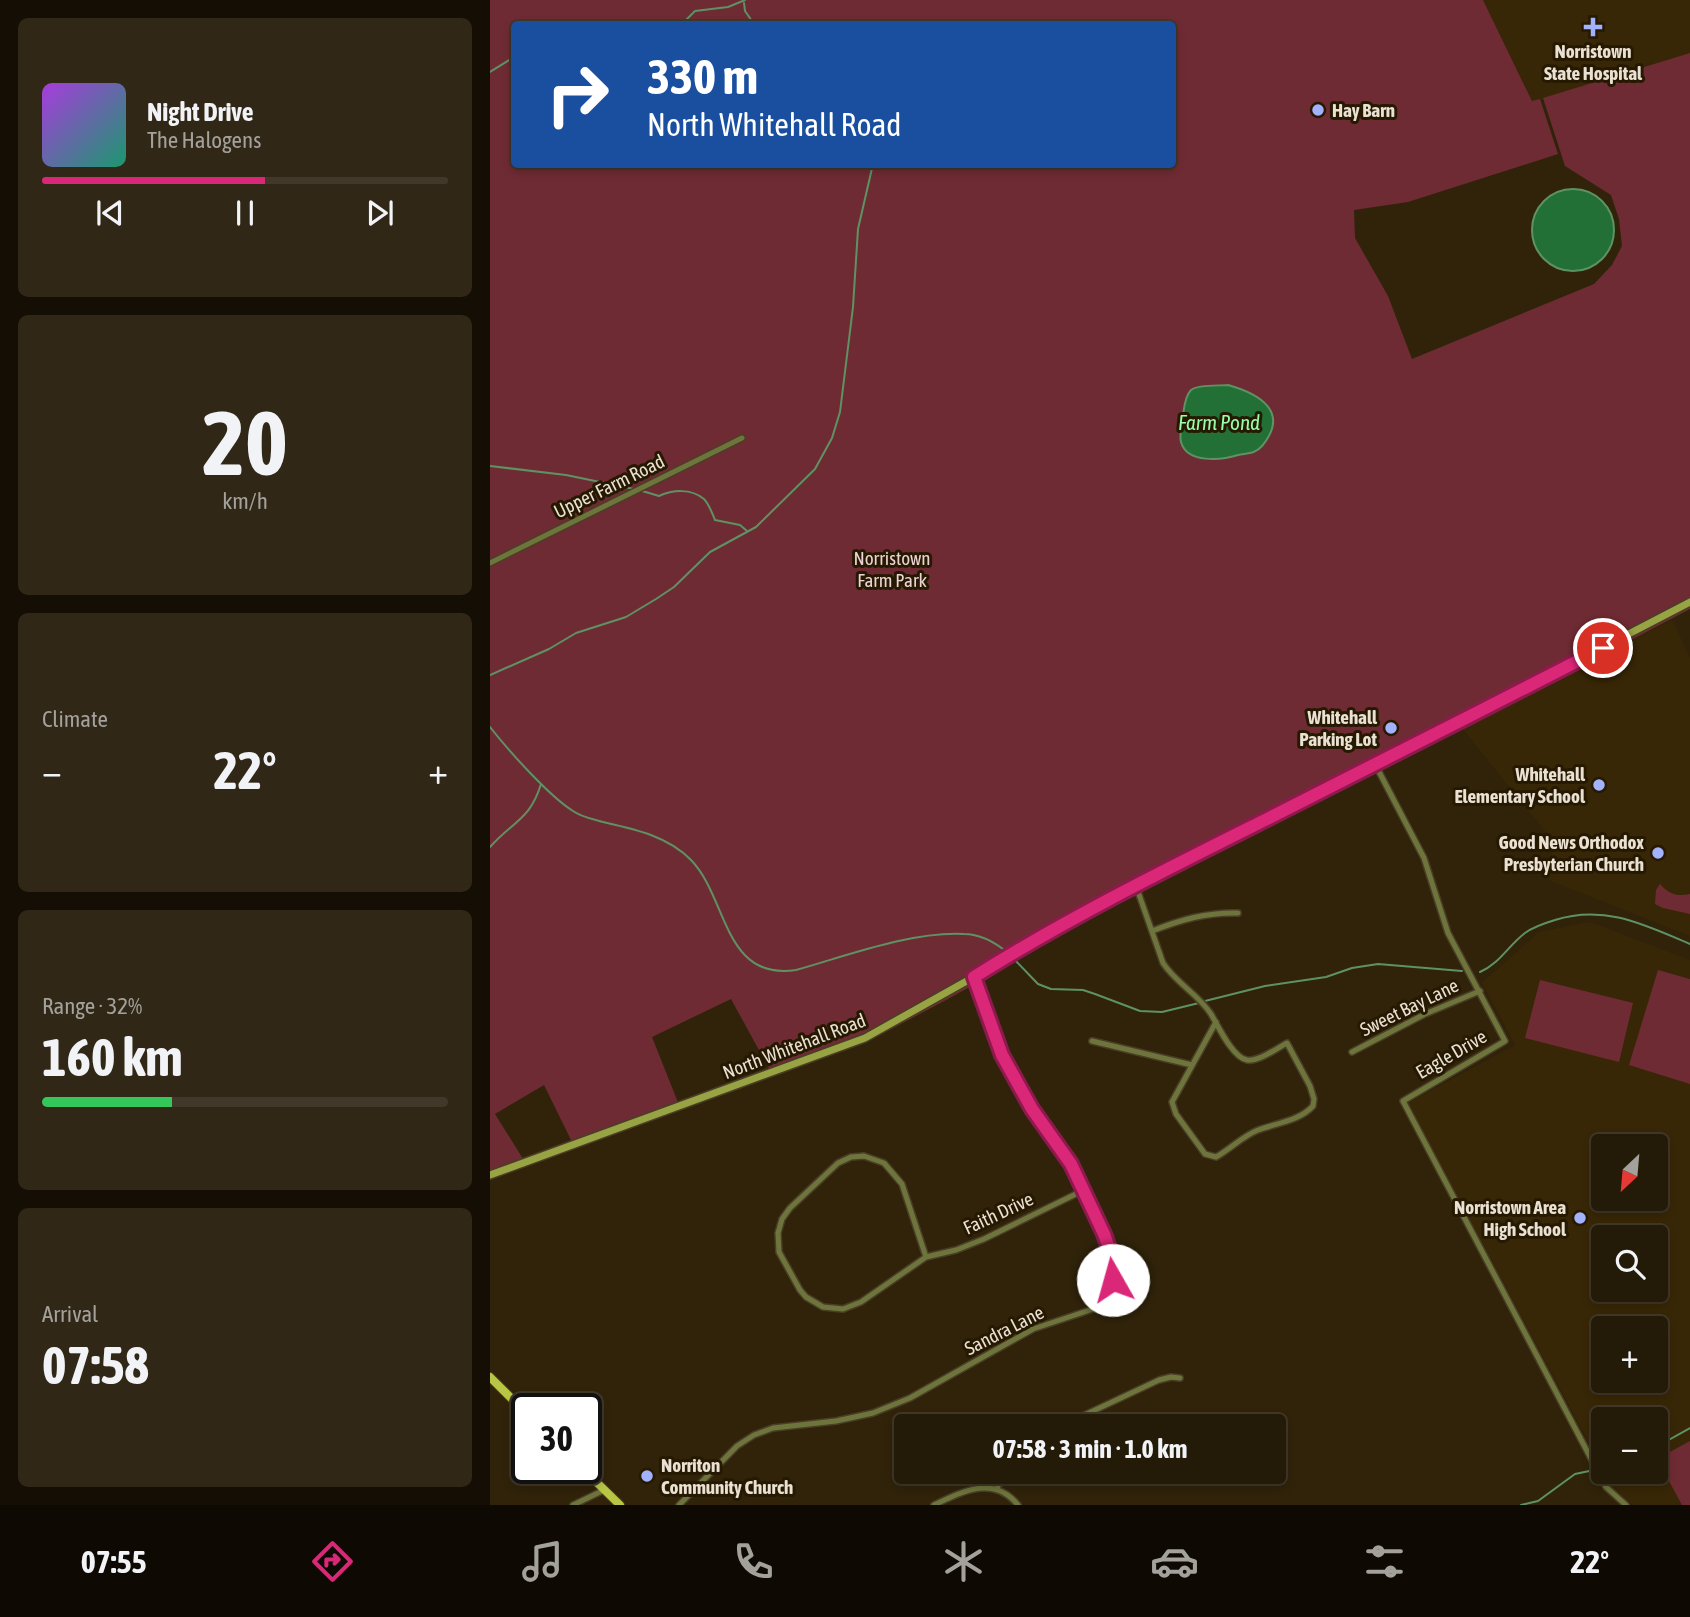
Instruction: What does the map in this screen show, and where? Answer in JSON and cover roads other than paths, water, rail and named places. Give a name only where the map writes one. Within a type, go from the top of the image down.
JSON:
[{"type":"main road","name":"North Whitehall Road","points":[[490,1175],[865,1038],[1136,886],[1690,602]]},
{"type":"main road","points":[[490,1377],[511,1398]]},
{"type":"main road","points":[[598,1484],[620,1505]]},
{"type":"street","name":"Upper Farm Road","points":[[490,563],[743,438]]},
{"type":"street","name":"Eagle Drive","points":[[1374,764],[1419,846],[1448,933],[1505,1041],[1403,1101],[1606,1487],[1626,1505]]},
{"type":"street","points":[[1136,886],[1163,963],[1170,973],[1204,1004],[1216,1022],[1236,1054],[1246,1060],[1253,1060],[1287,1043],[1314,1099],[1313,1105],[1291,1120],[1255,1131],[1216,1157],[1209,1157],[1173,1109],[1174,1095],[1216,1022]]},
{"type":"street","points":[[1152,931],[1180,920],[1204,915],[1238,914]]},
{"type":"street","name":"Sandra Lane","points":[[679,1505],[737,1446],[754,1435],[773,1427],[836,1421],[873,1413],[910,1398],[1033,1329],[1096,1308],[1108,1291],[1113,1280],[1114,1262],[1104,1234],[1071,1164],[1025,1097],[1002,1055],[974,977]]},
{"type":"street","name":"Sweet Bay Lane","points":[[1352,1052],[1426,1014],[1480,991]]},
{"type":"street","points":[[1092,1041],[1192,1065]]},
{"type":"street","name":"Faith Drive","points":[[926,1257],[902,1184],[884,1163],[864,1156],[843,1160],[790,1208],[782,1219],[777,1240],[779,1252],[800,1290],[813,1302],[834,1309],[853,1306],[926,1257],[956,1250],[984,1239],[1082,1191]]},
{"type":"street","points":[[1087,1414],[1159,1380],[1180,1378]]},
{"type":"street","points":[[997,1488],[999,1484]]},
{"type":"street","points":[[934,1505],[973,1488],[997,1488],[1018,1505]]},
{"type":"street","points":[[573,1505],[604,1490]]},
{"type":"water","points":[[1573,189],[1589,192],[1602,201],[1611,214],[1614,230],[1611,246],[1602,259],[1589,268],[1573,271],[1557,268],[1544,259],[1535,246],[1532,230],[1535,214],[1544,201],[1557,192]]},
{"type":"water","name":"Farm Pond","points":[[1228,385],[1251,394],[1268,406],[1273,423],[1270,434],[1262,446],[1251,453],[1215,459],[1190,454],[1180,439],[1187,395],[1199,387]]},
{"type":"waterway","points":[[685,21],[695,11],[728,7],[745,0]]},
{"type":"waterway","points":[[744,3],[745,11],[752,21]]},
{"type":"waterway","points":[[490,72],[511,59]]},
{"type":"waterway","points":[[490,675],[549,649],[576,633],[626,617],[656,599],[674,587],[710,552],[756,527],[815,469],[832,438],[840,412],[853,307],[858,229],[872,168]]},
{"type":"waterway","points":[[490,466],[566,475],[634,489]]},
{"type":"waterway","points":[[639,490],[659,496],[676,491],[699,495],[706,501],[715,520],[740,525],[747,531]]},
{"type":"waterway","points":[[490,727],[541,784],[576,813],[661,839],[691,860],[703,876],[740,950],[754,963],[772,970],[796,970],[901,940],[944,934],[982,937],[1008,953]]},
{"type":"waterway","points":[[490,847],[526,813],[541,784]]},
{"type":"waterway","points":[[1480,972],[1493,964],[1528,931],[1547,922],[1573,916],[1590,914],[1624,919],[1690,944]]},
{"type":"waterway","points":[[1012,957],[1038,984],[1051,989],[1083,990],[1140,1011],[1162,1012],[1199,1003]]},
{"type":"waterway","points":[[1205,1001],[1265,986],[1326,977],[1352,968],[1378,964],[1462,971]]},
{"type":"waterway","points":[[1668,1440],[1690,1428]]},
{"type":"waterway","points":[[1521,1505],[1538,1501],[1575,1474],[1591,1471]]},
{"type":"place","name":"Norristown State Hospital","points":[[1593,27]]},
{"type":"place","name":"Hay Barn","points":[[1318,110]]},
{"type":"place","name":"Whitehall Parking Lot","points":[[1391,728]]},
{"type":"place","name":"Whitehall Elementary School","points":[[1599,785]]},
{"type":"place","name":"Good News Orthodox Presbyterian Church","points":[[1658,853]]},
{"type":"place","name":"Norristown Area High School","points":[[1580,1218]]},
{"type":"place","name":"Norriton Community Church","points":[[647,1476]]},
{"type":"park label","name":"Norristown Farm Park","points":[[892,569]]}]
